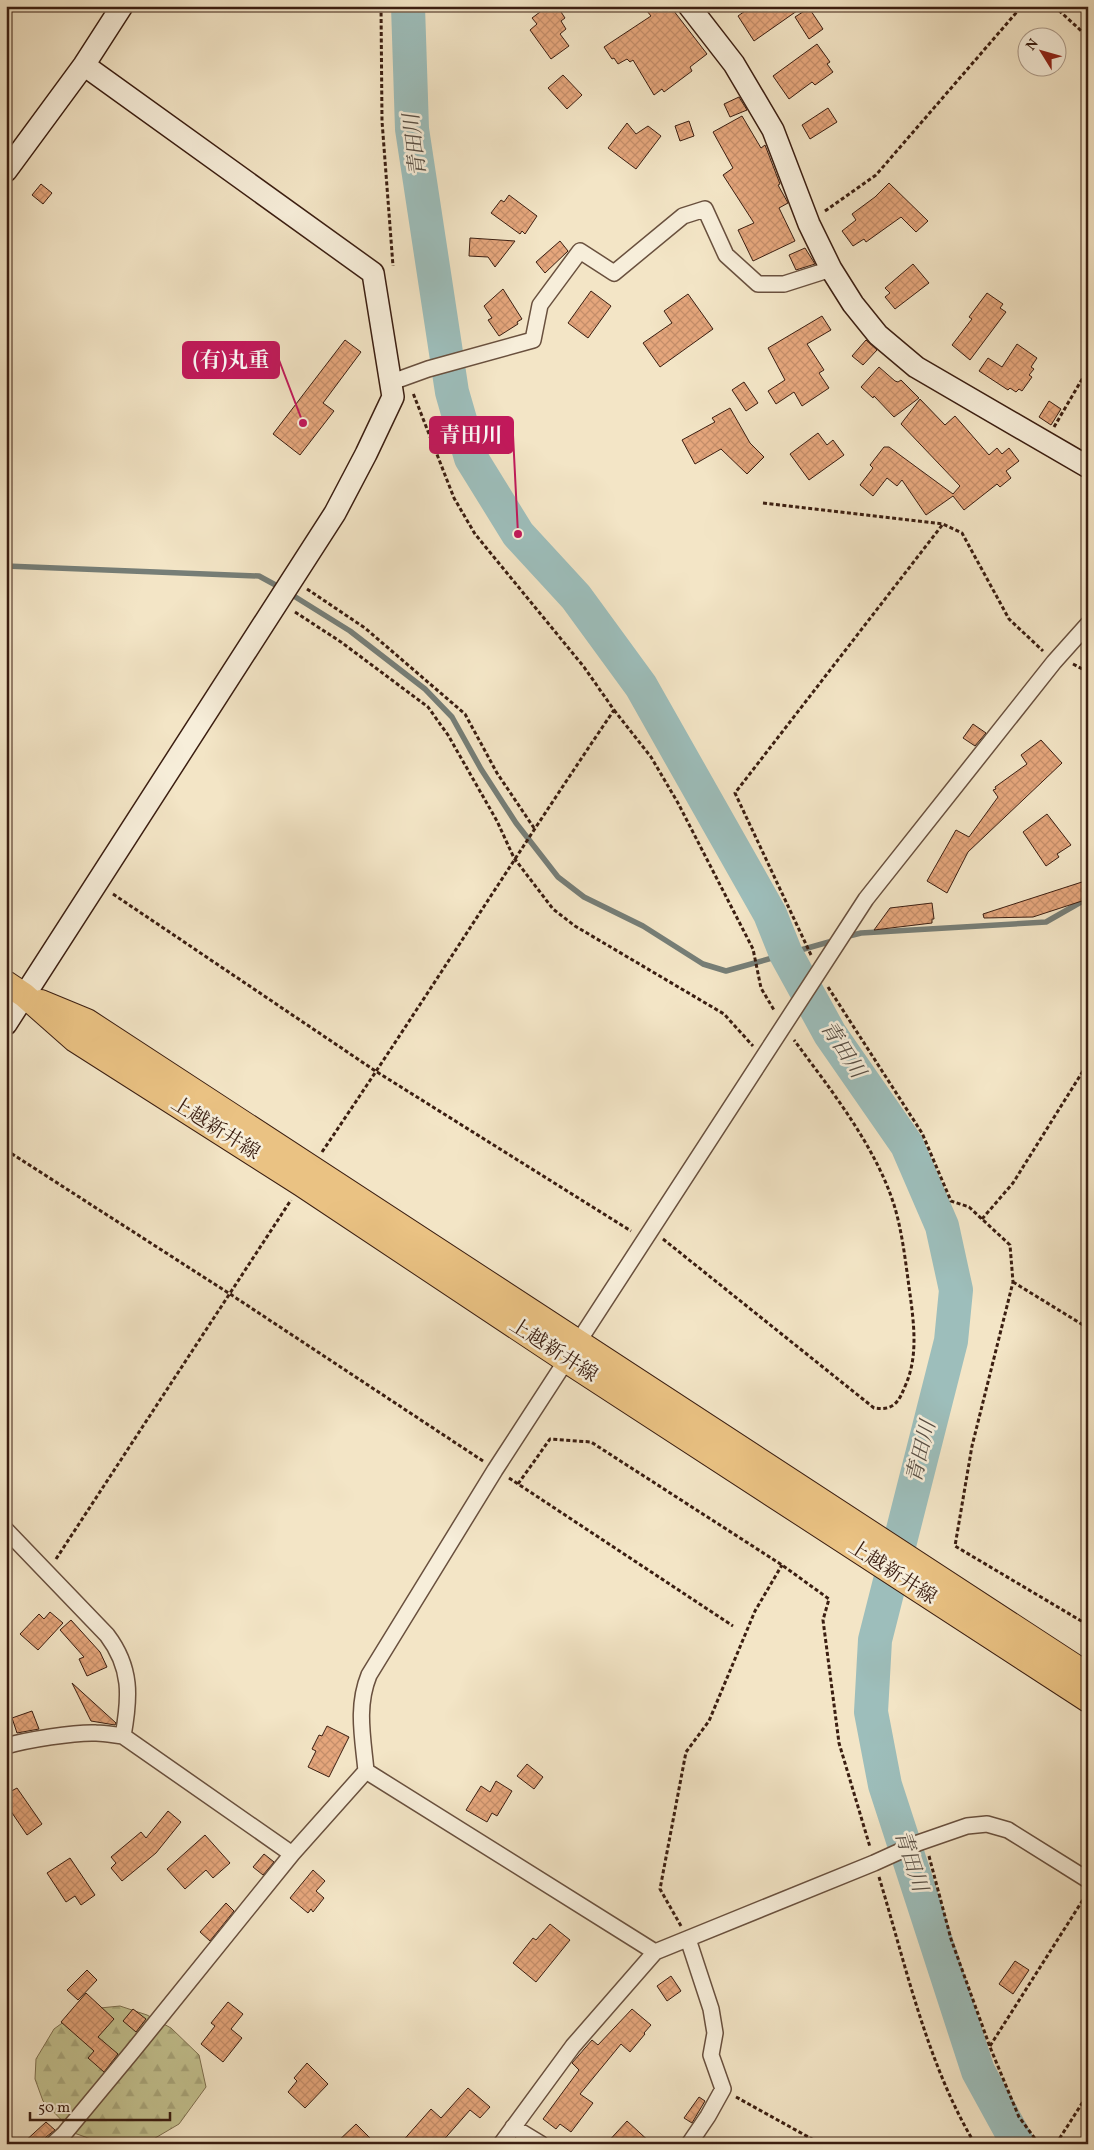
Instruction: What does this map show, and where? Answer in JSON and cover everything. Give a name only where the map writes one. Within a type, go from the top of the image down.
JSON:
[{"type":"main road","name":"上越新井線","points":[[15,989],[87,1021],[307,1176],[954,1600],[1088,1700]]},
{"type":"main road","name":"上越新井線","points":[[954,1600],[1088,1674]]},
{"type":"street","points":[[6,171],[84,65],[122,6]]},
{"type":"street","points":[[689,6],[734,64],[773,130],[809,224],[831,269],[853,304],[878,335],[916,367],[1088,467]]},
{"type":"street","points":[[6,1024],[15,989],[97,883],[335,513],[366,454],[400,379],[373,273],[84,65]]},
{"type":"street","points":[[400,379],[428,369],[533,340],[540,304],[580,251],[614,274],[683,216],[705,209],[726,255],[758,284],[784,284],[831,269]]},
{"type":"street","points":[[53,2144],[64,2134],[132,2052],[292,1854],[366,1771],[361,1711],[362,1692],[369,1676],[495,1470],[574,1352],[647,1235],[866,900],[1054,662],[1088,624]]},
{"type":"street","points":[[6,1530],[46,1574],[107,1635],[117,1649],[127,1677],[129,1697],[123,1736]]},
{"type":"street","points":[[6,1746],[77,1734],[96,1733],[123,1736],[292,1854]]},
{"type":"street","points":[[366,1771],[656,1952]]},
{"type":"street","points":[[502,2144],[573,2046],[656,1952],[881,1861],[921,1842],[967,1826],[988,1824],[1008,1830],[1088,1880]]},
{"type":"street","points":[[688,1939],[711,2009],[715,2033],[711,2055],[723,2089],[708,2116],[688,2144]]},
{"type":"street","points":[[514,2127],[541,2144]]},
{"type":"path","points":[[381,6],[382,121],[393,269]]},
{"type":"path","points":[[809,224],[876,175],[1022,6]]},
{"type":"path","points":[[1054,6],[1088,38]]},
{"type":"path","points":[[1044,442],[1088,369]]},
{"type":"path","points":[[97,883],[377,1072],[647,1235],[874,1408],[884,1409],[893,1407],[902,1394],[910,1376],[913,1357],[914,1325],[904,1253],[895,1208],[884,1178],[865,1142],[787,1021],[761,988],[753,949],[678,803],[651,757],[614,710],[584,667],[475,534],[454,498],[421,414],[400,379]]},
{"type":"path","points":[[763,504],[943,524],[962,533],[1009,619],[1054,662]]},
{"type":"path","points":[[943,524],[735,793],[817,976],[922,1133],[951,1202],[969,1207],[1010,1245],[1013,1282],[972,1446],[955,1546],[1086,1624],[1088,1617]]},
{"type":"path","points":[[292,579],[365,628],[465,714],[497,774],[534,828]]},
{"type":"path","points":[[278,601],[342,642],[428,707],[448,735],[497,822],[514,858],[553,909],[575,926],[724,1014],[763,1058]]},
{"type":"path","points":[[46,1574],[377,1072],[514,858],[614,710]]},
{"type":"path","points":[[982,1219],[1013,1183],[1088,1063]]},
{"type":"path","points":[[6,1150],[230,1294],[733,1626]]},
{"type":"path","points":[[1013,1282],[1088,1328]]},
{"type":"path","points":[[518,1484],[550,1439],[590,1442],[782,1565],[829,1599],[822,1620],[839,1743],[881,1861],[933,2056],[957,2114],[975,2144]]},
{"type":"path","points":[[688,1939],[660,1889],[686,1752],[709,1721],[755,1611],[782,1565]]},
{"type":"path","points":[[921,1842],[951,1939],[990,2047],[1019,2117],[1039,2144]]},
{"type":"path","points":[[990,2047],[1088,1892]]},
{"type":"path","points":[[723,2089],[821,2144]]},
{"type":"path","points":[[1056,2144],[1088,2094]]},
{"type":"green space","points":[[120,2006],[147,2015],[171,2028],[199,2055],[206,2087],[179,2124],[145,2144],[105,2144],[74,2133],[43,2101],[35,2079],[36,2059],[54,2029],[80,2010]]},
{"type":"building","points":[[548,6],[557,6],[565,18],[561,21],[566,29],[560,34],[569,46],[551,59],[530,30],[537,24],[532,18]]},
{"type":"building","points":[[643,6],[670,6],[707,54],[690,67],[692,71],[664,92],[662,89],[654,95],[633,60],[630,62],[627,59],[618,64],[604,47],[651,16]]},
{"type":"building","points":[[752,6],[804,6],[754,41],[738,16]]},
{"type":"building","points":[[809,8],[823,29],[809,39],[795,17]]},
{"type":"building","points":[[817,44],[830,62],[827,64],[833,72],[815,85],[812,82],[789,99],[773,76]]},
{"type":"building","points":[[563,75],[582,95],[567,109],[548,88]]},
{"type":"building","points":[[739,97],[747,110],[730,117],[724,104]]},
{"type":"building","points":[[828,108],[837,122],[810,139],[802,125]]},
{"type":"building","points":[[742,116],[761,148],[765,145],[780,184],[778,185],[788,203],[779,208],[795,241],[753,261],[738,230],[754,223],[723,175],[733,168],[713,132]]},
{"type":"building","points":[[689,121],[694,136],[680,141],[675,126]]},
{"type":"building","points":[[627,123],[636,134],[648,126],[661,136],[636,169],[608,148]]},
{"type":"building","points":[[889,183],[928,221],[916,232],[901,217],[866,242],[864,239],[853,246],[842,231],[856,220],[852,214],[875,197]]},
{"type":"building","points":[[41,184],[52,193],[43,204],[32,195]]},
{"type":"building","points":[[509,195],[537,216],[525,234],[522,231],[520,234],[491,213],[501,200],[504,202]]},
{"type":"building","points":[[470,238],[515,241],[495,267],[488,257],[469,256]]},
{"type":"building","points":[[560,241],[568,251],[545,273],[536,262]]},
{"type":"building","points":[[805,248],[815,264],[796,270],[789,255]]},
{"type":"building","points":[[913,264],[929,283],[895,309],[885,297],[890,293],[885,288]]},
{"type":"building","points":[[503,289],[522,319],[517,322],[518,324],[499,336],[488,320],[492,318],[484,306]]},
{"type":"building","points":[[591,291],[611,306],[588,338],[568,323]]},
{"type":"building","points":[[987,293],[1003,304],[1000,308],[1006,312],[970,360],[952,345],[972,319],[969,317]]},
{"type":"building","points":[[688,294],[713,329],[660,367],[643,343],[672,323],[664,311]]},
{"type":"building","points":[[822,316],[831,330],[807,344],[824,370],[819,373],[829,388],[802,406],[794,392],[776,404],[768,391],[785,380],[768,348]]},
{"type":"building","points":[[345,340],[361,352],[323,403],[334,411],[300,455],[273,434]]},
{"type":"building","points":[[866,340],[877,350],[863,365],[852,356]]},
{"type":"building","points":[[1017,344],[1037,358],[1031,367],[1034,369],[1029,375],[1032,377],[1022,391],[1019,389],[1016,392],[1010,388],[1008,390],[979,371],[988,358],[1002,367]]},
{"type":"building","points":[[879,367],[895,381],[901,380],[919,398],[894,417],[874,396],[873,398],[861,387]]},
{"type":"building","points":[[744,382],[758,403],[746,411],[732,390]]},
{"type":"building","points":[[920,399],[945,425],[955,416],[989,455],[997,448],[1002,454],[1009,448],[1019,461],[1006,471],[1011,478],[1000,487],[997,484],[964,510],[953,496],[926,515],[902,480],[897,486],[887,478],[873,496],[860,485],[873,468],[870,465],[884,447],[889,447],[953,494],[960,486],[901,424]]},
{"type":"building","points":[[1049,401],[1061,409],[1051,425],[1039,417]]},
{"type":"building","points":[[730,408],[750,443],[764,457],[747,474],[721,449],[695,464],[682,440],[715,422],[712,418]]},
{"type":"building","points":[[818,433],[827,445],[833,440],[844,455],[809,480],[790,454]]},
{"type":"building","points":[[973,724],[986,733],[975,746],[963,738]]},
{"type":"building","points":[[1041,740],[1062,763],[968,852],[947,893],[927,881],[956,830],[969,837],[998,797],[993,790],[996,789],[995,787],[1027,764],[1021,755]]},
{"type":"building","points":[[1047,814],[1071,845],[1057,854],[1059,857],[1046,866],[1023,832]]},
{"type":"building","points":[[1082,882],[1088,899],[1033,917],[984,918],[983,914]]},
{"type":"building","points":[[932,903],[934,919],[932,919],[932,923],[874,930],[890,908]]},
{"type":"building","points":[[50,1612],[63,1623],[38,1650],[20,1634],[39,1614],[44,1619]]},
{"type":"building","points":[[71,1620],[100,1652],[107,1667],[87,1676],[79,1659],[84,1657],[60,1630]]},
{"type":"building","points":[[72,1683],[116,1723],[115,1725],[91,1721]]},
{"type":"building","points":[[32,1711],[39,1729],[17,1733],[12,1718]]},
{"type":"building","points":[[327,1726],[349,1737],[329,1777],[308,1767],[316,1751],[312,1749],[319,1735],[322,1736]]},
{"type":"building","points":[[527,1764],[543,1777],[534,1789],[517,1776]]},
{"type":"building","points":[[496,1781],[512,1791],[497,1816],[492,1813],[487,1822],[466,1810],[481,1786],[490,1792]]},
{"type":"building","points":[[17,1788],[42,1824],[27,1835],[6,1804],[6,1794]]},
{"type":"building","points":[[168,1811],[181,1822],[156,1853],[122,1881],[111,1868],[116,1863],[111,1857],[141,1832],[146,1838]]},
{"type":"building","points":[[205,1835],[230,1863],[213,1878],[206,1870],[185,1889],[167,1869]]},
{"type":"building","points":[[264,1854],[274,1862],[263,1875],[253,1867]]},
{"type":"building","points":[[70,1858],[95,1895],[81,1905],[75,1896],[66,1902],[47,1873]]},
{"type":"building","points":[[313,1870],[325,1881],[316,1891],[324,1898],[313,1912],[311,1909],[308,1913],[290,1898]]},
{"type":"building","points":[[226,1903],[234,1911],[210,1941],[200,1932]]},
{"type":"building","points":[[550,1924],[570,1940],[536,1982],[513,1963],[533,1938],[536,1940]]},
{"type":"building","points":[[1015,1961],[1029,1970],[1013,1994],[999,1984]]},
{"type":"building","points":[[87,1970],[97,1980],[78,2000],[67,1990]]},
{"type":"building","points":[[671,1976],[681,1991],[667,2001],[657,1986]]},
{"type":"building","points":[[86,1993],[114,2019],[98,2037],[118,2054],[104,2072],[88,2058],[94,2051],[61,2022]]},
{"type":"building","points":[[228,2002],[243,2014],[231,2029],[242,2038],[223,2062],[201,2044],[215,2026],[211,2023]]},
{"type":"building","points":[[133,2009],[146,2019],[136,2032],[123,2021]]},
{"type":"building","points":[[632,2009],[651,2025],[630,2052],[621,2044],[580,2094],[593,2103],[571,2132],[560,2124],[556,2129],[543,2119],[579,2070],[572,2063],[592,2040],[598,2045]]},
{"type":"building","points":[[307,2063],[328,2084],[305,2108],[288,2092],[297,2081],[294,2078]]},
{"type":"building","points":[[468,2088],[490,2107],[480,2118],[470,2110],[440,2144],[400,2144],[431,2109],[441,2118]]},
{"type":"building","points":[[699,2097],[705,2101],[692,2123],[684,2118]]},
{"type":"building","points":[[627,2121],[652,2144],[606,2144]]},
{"type":"building","points":[[46,2122],[55,2130],[46,2137],[44,2144],[22,2144]]},
{"type":"building","points":[[356,2124],[376,2144],[335,2144]]},
{"type":"waterway","name":"青田川","points":[[408,6],[412,129],[452,392],[471,458],[518,534],[576,597],[641,686],[770,914],[786,954],[830,1034],[907,1145],[942,1226],[956,1290],[951,1341],[875,1640],[871,1712],[885,1785],[978,2071],[1018,2144]]},
{"type":"waterway","points":[[6,566],[259,576],[281,588]]},
{"type":"waterway","points":[[289,593],[350,631],[425,689],[452,717],[481,769],[516,823],[558,877],[584,897],[643,926],[703,964],[726,971],[836,940]]},
{"type":"waterway","points":[[845,937],[861,933],[1046,922],[1088,898]]},
{"type":"place","name":"(有)丸重","points":[[303,423]]},
{"type":"place","name":"青田川","points":[[518,534]]}]
